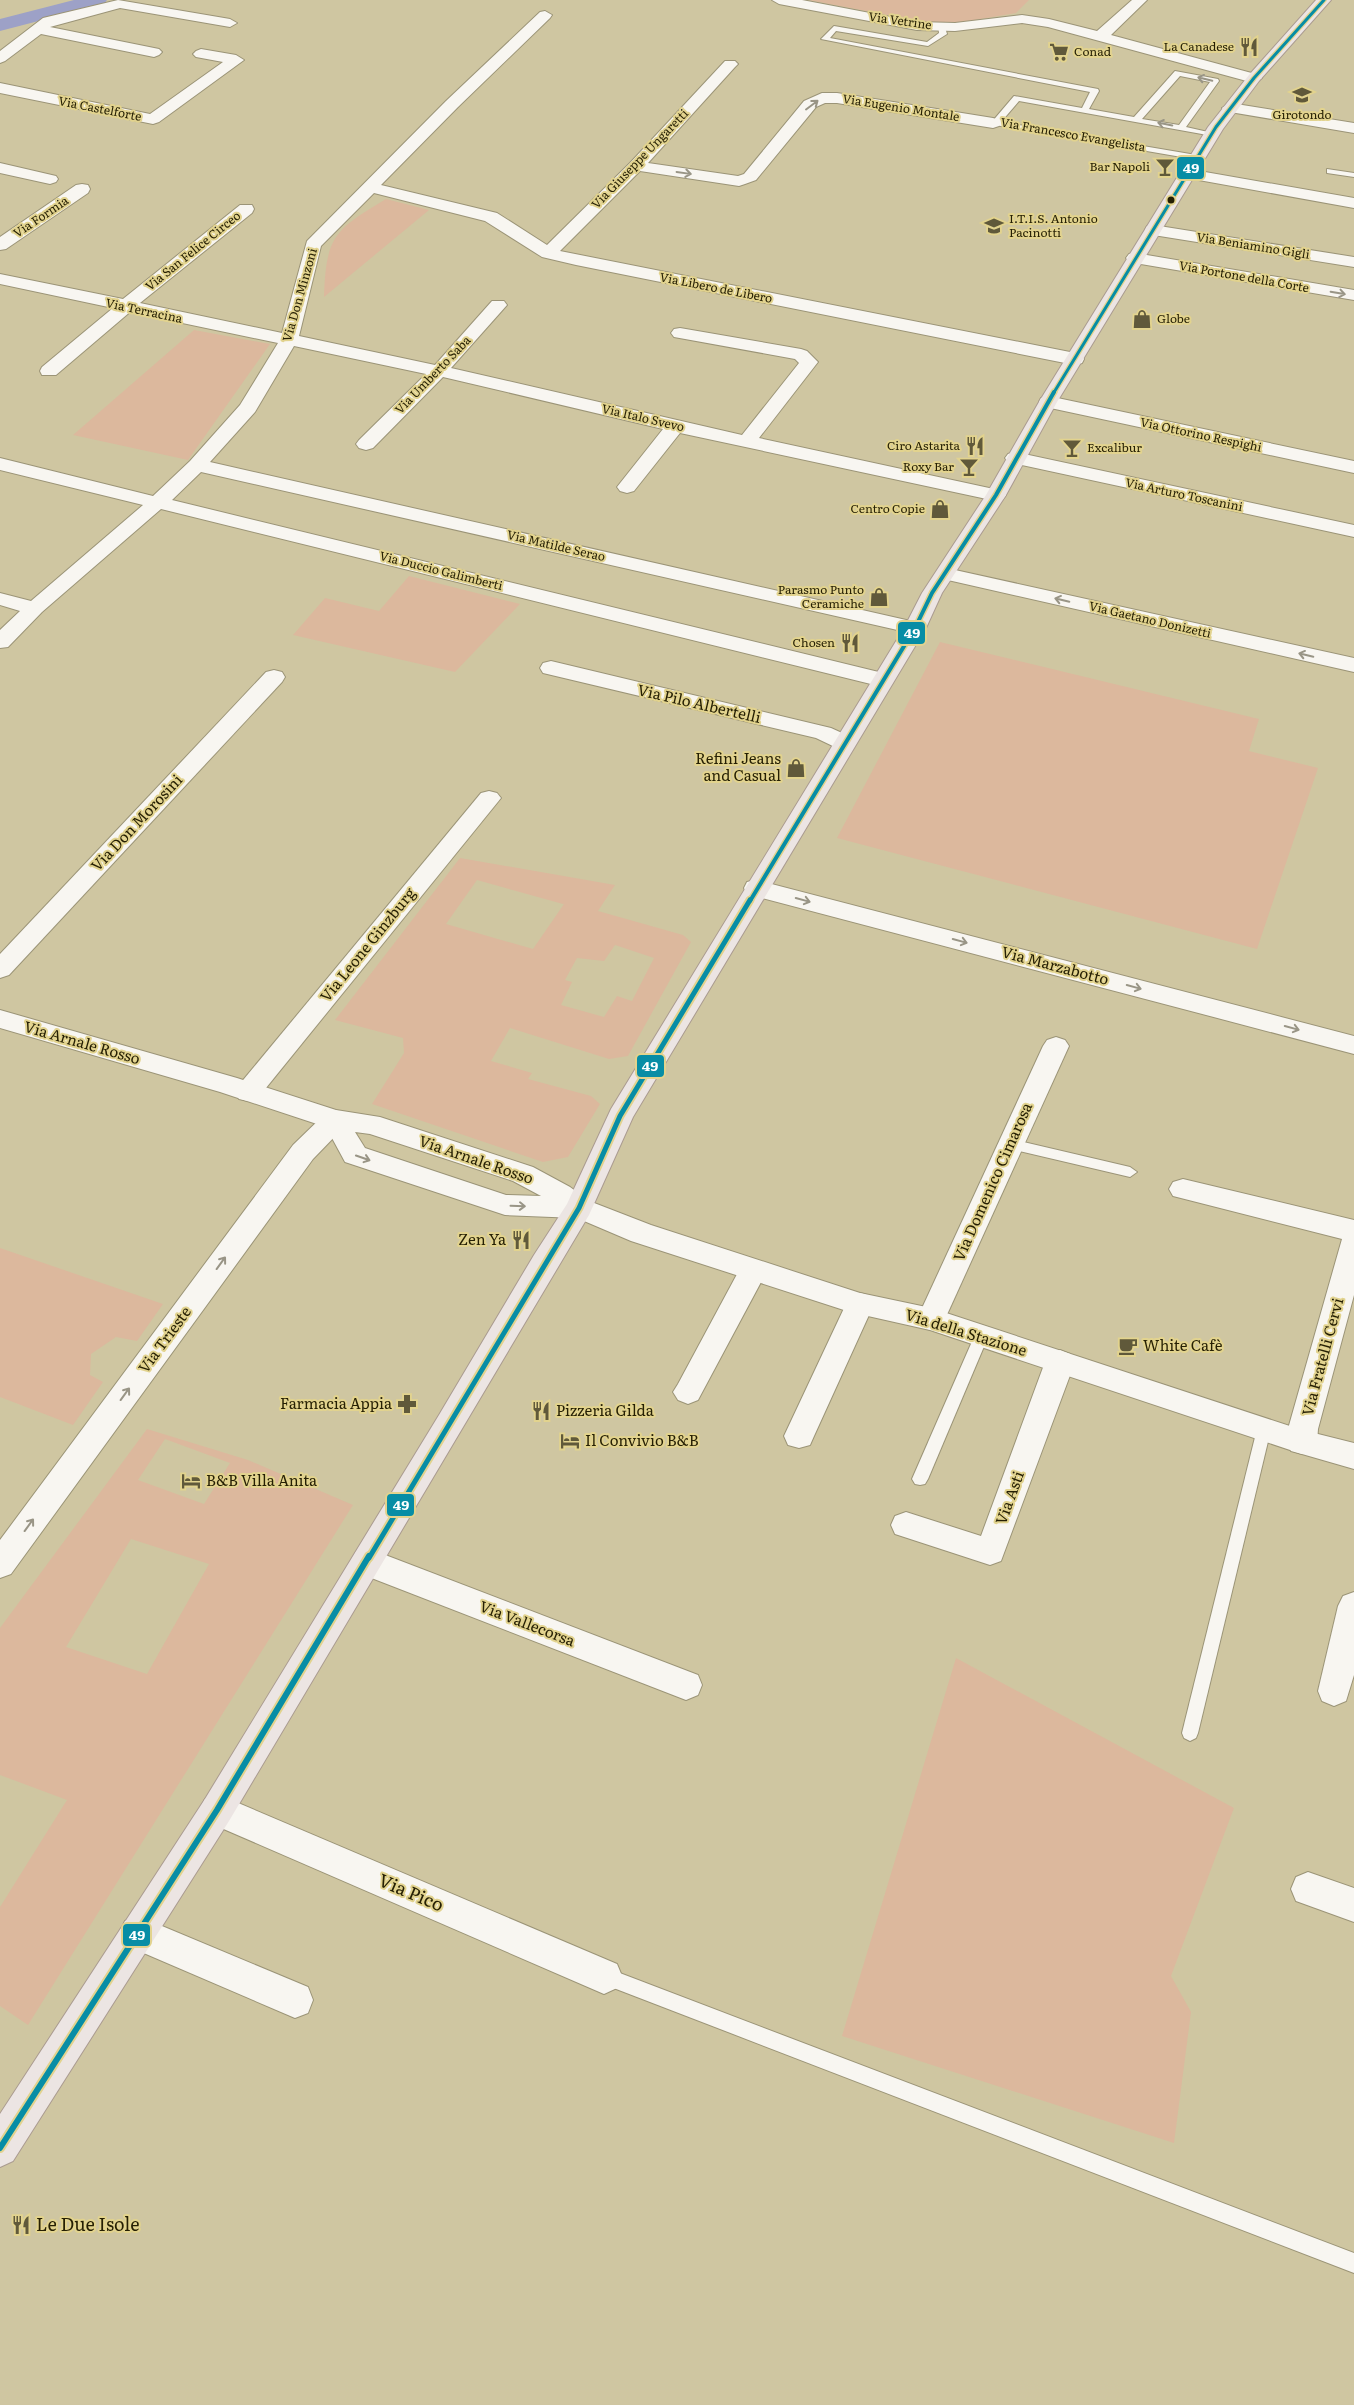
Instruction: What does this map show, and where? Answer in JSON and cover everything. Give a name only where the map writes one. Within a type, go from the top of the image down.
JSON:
[{"type":"main road","points":[[0,2148],[217,1810],[450,1424],[544,1263],[580,1208],[620,1116],[756,888],[915,628],[932,593],[996,496],[1015,458],[1135,258],[1230,108],[1254,78],[1324,0]]},
{"type":"street","name":"Via Vetrine","points":[[779,0],[917,26],[941,26],[1022,19],[1049,23],[1254,78]]},
{"type":"street","points":[[1101,36],[1140,0]]},
{"type":"street","points":[[10,31],[44,25],[109,3],[230,24]]},
{"type":"street","points":[[1022,19],[1026,11],[1033,5]]},
{"type":"street","name":"Via Don Minzoni","points":[[0,642],[35,608],[158,502],[197,465],[248,408],[290,340],[313,245],[452,104],[545,15]]},
{"type":"street","points":[[44,25],[154,52]]},
{"type":"street","points":[[0,58],[44,25]]},
{"type":"street","name":"Via Castelforte","points":[[0,88],[153,119],[236,60],[201,54]]},
{"type":"street","name":"Via Giuseppe Ungaretti","points":[[548,253],[636,166],[730,64]]},
{"type":"street","name":"Via Eugenio Montale","points":[[636,166],[739,181],[750,177],[810,104],[822,98],[838,98],[994,123]]},
{"type":"street","points":[[1230,108],[1354,128]]},
{"type":"street","points":[[1194,166],[1354,203]]},
{"type":"street","points":[[0,168],[50,179]]},
{"type":"street","name":"Via Libero de Libero","points":[[369,187],[491,217],[548,253],[576,260],[1075,359]]},
{"type":"street","name":"Via Formia","points":[[0,245],[82,189]]},
{"type":"street","name":"Via San Felice Circeo","points":[[49,371],[246,210]]},
{"type":"street","name":"Via Beniamino Gigli","points":[[1153,230],[1354,262]]},
{"type":"street","name":"Via Portone della Corte","points":[[1135,258],[1354,295]]},
{"type":"street","name":"Via Terracina","points":[[0,279],[125,307],[290,340]]},
{"type":"street","name":"Via Umberto Saba","points":[[366,444],[438,371],[498,305]]},
{"type":"street","points":[[680,333],[801,355],[809,362],[748,440]]},
{"type":"street","name":"Via Italo Svevo","points":[[290,340],[438,371],[675,426],[748,440],[996,496]]},
{"type":"street","name":"Via Ottorino Respighi","points":[[1048,402],[1354,467]]},
{"type":"street","points":[[627,487],[675,426]]},
{"type":"street","name":"Via Arturo Toscanini","points":[[1015,458],[1354,531]]},
{"type":"street","name":"Via Duccio Galimberti","points":[[0,464],[882,680]]},
{"type":"street","name":"Via Matilde Serao","points":[[197,465],[915,628]]},
{"type":"street","name":"Via Gaetano Donizetti","points":[[946,574],[1354,665]]},
{"type":"street","points":[[0,599],[35,608]]},
{"type":"street","name":"Via Pilo Albertelli","points":[[551,668],[823,733],[845,742]]},
{"type":"street","name":"Via Don Morosini","points":[[0,969],[274,677]]},
{"type":"street","name":"Via Leone Ginzburg","points":[[248,1092],[489,798]]},
{"type":"street","name":"Via Marzabotto","points":[[756,888],[1354,1045]]},
{"type":"street","name":"Via Arnale Rosso","points":[[0,1018],[335,1120],[371,1124],[523,1174],[560,1194],[580,1208]]},
{"type":"street","name":"Via Domenico Cimarosa","points":[[931,1319],[1056,1046]]},
{"type":"street","name":"Via Arnale Rosso","points":[[335,1120],[355,1156],[505,1205],[580,1208]]},
{"type":"street","name":"Via Trieste","points":[[0,1564],[303,1152],[335,1120]]},
{"type":"street","points":[[1183,1189],[1354,1231]]},
{"type":"street","name":"Via della Stazione","points":[[580,1208],[641,1232],[753,1271],[860,1304],[931,1319],[980,1337],[1302,1442],[1354,1456]]},
{"type":"street","name":"Via Fratelli Cervi","points":[[1302,1442],[1303,1429],[1354,1243]]},
{"type":"street","points":[[688,1392],[753,1271]]},
{"type":"street","points":[[799,1436],[860,1304]]},
{"type":"street","name":"Via Asti","points":[[906,1525],[990,1552],[1060,1362]]},
{"type":"street","name":"Via Vallecorsa","points":[[367,1562],[686,1686]]},
{"type":"street","points":[[1334,1691],[1354,1606]]},
{"type":"street","name":"Via Pico","points":[[217,1810],[604,1976]]},
{"type":"street","points":[[1308,1888],[1354,1905]]},
{"type":"street","points":[[138,1933],[295,2000]]},
{"type":"lane","points":[[911,55],[944,34],[941,26]]},
{"type":"lane","points":[[928,44],[834,28],[825,39],[1096,91],[1085,110]]},
{"type":"lane","points":[[1137,119],[1178,73],[1215,81],[1182,127]]},
{"type":"lane","name":"Via Francesco Evangelista","points":[[994,123],[1017,98],[1212,134]]},
{"type":"lane","name":"Via Francesco Evangelista","points":[[994,123],[1194,166]]},
{"type":"lane","points":[[1330,171],[1354,175]]},
{"type":"lane","points":[[1011,1144],[1130,1172]]},
{"type":"lane","points":[[920,1479],[980,1337]]},
{"type":"lane","points":[[1190,1733],[1264,1429]]},
{"type":"lane","points":[[604,1976],[1354,2263]]},
{"type":"shaded area","points":[[808,0],[1029,0],[1016,13],[957,23],[924,22]]},
{"type":"shaded area","points":[[386,199],[429,210],[324,297],[327,260],[337,236],[344,227]]},
{"type":"shaded area","points":[[194,330],[270,344],[188,460],[73,435]]},
{"type":"shaded area","points":[[409,576],[520,604],[455,672],[293,635],[325,598],[379,611]]},
{"type":"shaded area","points":[[940,642],[1259,719],[1249,751],[1318,768],[1257,949],[837,838]]},
{"type":"shaded area","points":[[460,858],[615,885],[598,911],[683,935],[691,942],[628,1056],[609,1059],[510,1028],[491,1061],[532,1073],[528,1079],[591,1096],[600,1104],[568,1157],[543,1162],[372,1104],[404,1053],[403,1038],[335,1020]],"holes":[[[477,880],[563,904],[564,904],[533,949],[446,924]],[[615,945],[654,958],[632,1001],[617,996],[604,1017],[561,1005],[572,982],[565,980],[577,958],[604,961]]]},
{"type":"shaded area","points":[[0,1248],[163,1304],[137,1341],[116,1337],[91,1354],[90,1375],[103,1382],[73,1425],[0,1397]]},
{"type":"shaded area","points":[[147,1429],[248,1460],[353,1505],[28,2025],[0,2006],[0,1907],[67,1800],[0,1775],[0,1628]],"holes":[[[165,1439],[230,1463],[204,1504],[138,1480]],[[131,1539],[209,1564],[147,1674],[66,1647]]]},
{"type":"shaded area","points":[[956,1658],[1234,1808],[1171,1976],[1191,2012],[1174,2143],[842,2036]]},
{"type":"waterway","points":[[0,25],[97,0]]},
{"type":"transit line","name":"49","points":[[0,2148],[217,1810],[450,1424],[544,1263],[579,1208],[620,1116],[915,628],[932,593],[996,495],[1048,402],[1216,127],[1254,78],[1324,0]]},
{"type":"place","name":"La Canadese","points":[[1249,47]]},
{"type":"place","name":"Conad","points":[[1059,52]]},
{"type":"place","name":"Girotondo","points":[[1302,95]]},
{"type":"place","name":"Bar Napoli","points":[[1165,167]]},
{"type":"place","name":"I.T.I.S. Antonio Pacinotti","points":[[994,226]]},
{"type":"place","name":"Globe","points":[[1142,319]]},
{"type":"place","name":"Ciro Astarita","points":[[975,446]]},
{"type":"place","name":"Excalibur","points":[[1072,448]]},
{"type":"place","name":"Roxy Bar","points":[[969,467]]},
{"type":"place","name":"Centro Copie","points":[[940,509]]},
{"type":"place","name":"Parasmo Punto Ceramiche","points":[[879,597]]},
{"type":"place","name":"Chosen","points":[[850,643]]},
{"type":"place","name":"Refini Jeans and Casual","points":[[796,768]]},
{"type":"place","name":"Zen Ya","points":[[521,1240]]},
{"type":"place","name":"White Cafè","points":[[1128,1346]]},
{"type":"place","name":"Farmacia Appia","points":[[407,1404]]},
{"type":"place","name":"Pizzeria Gilda","points":[[541,1411]]},
{"type":"place","name":"Il Convivio B&B","points":[[570,1441]]},
{"type":"place","name":"B&B Villa Anita","points":[[191,1481]]},
{"type":"place","name":"Le Due Isole","points":[[21,2225]]}]
